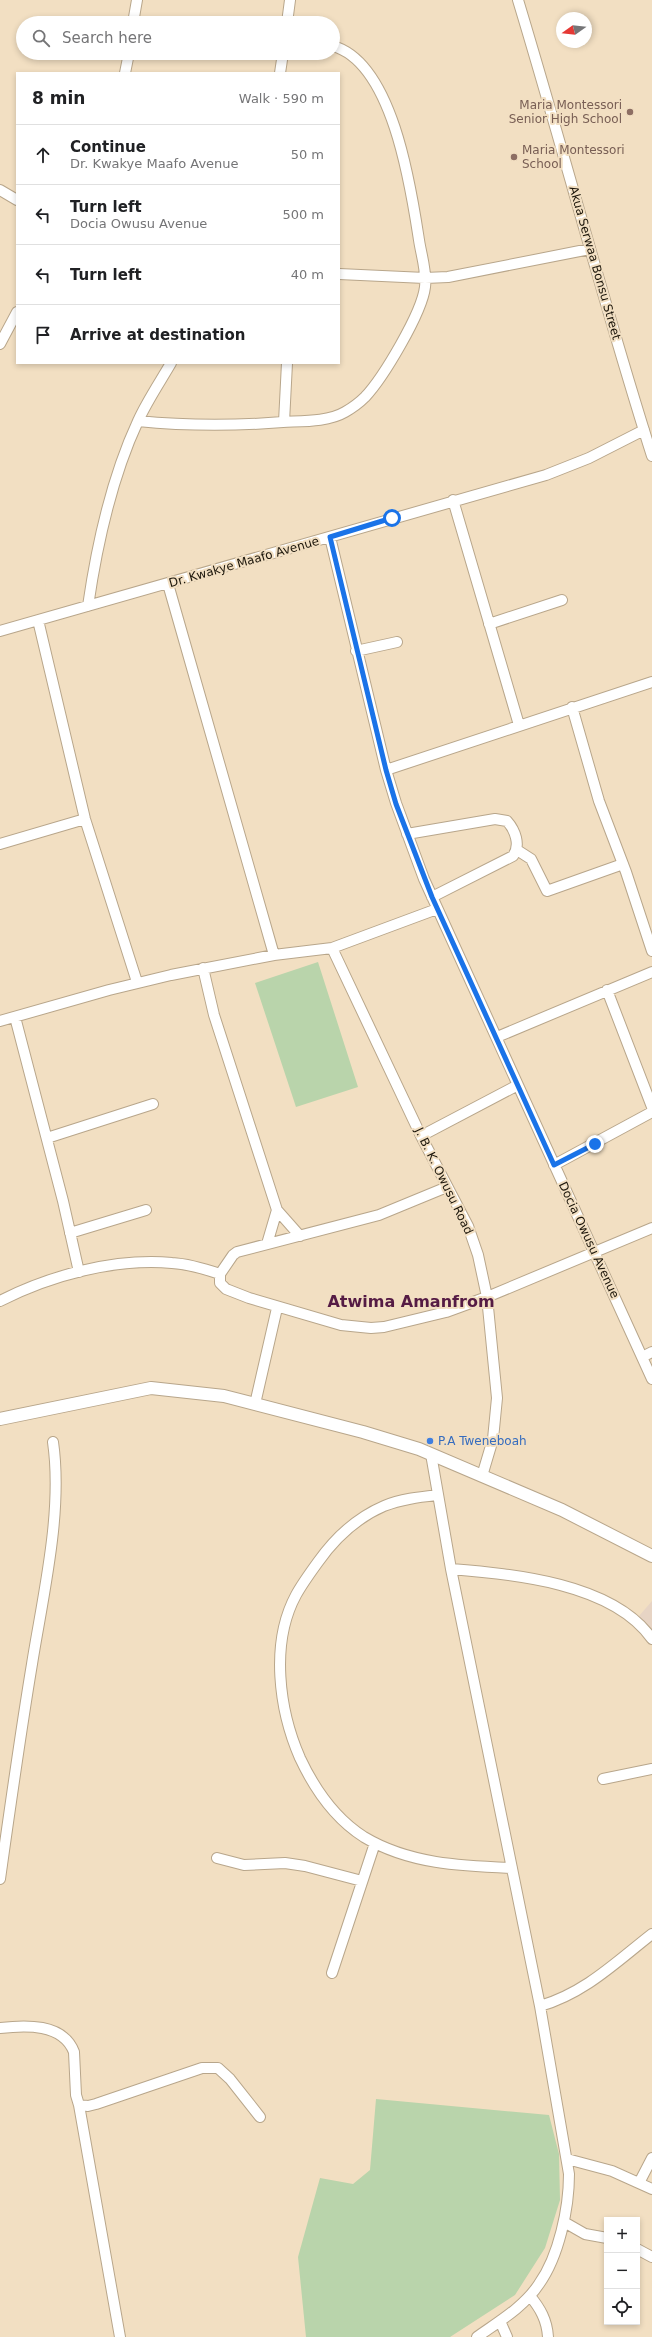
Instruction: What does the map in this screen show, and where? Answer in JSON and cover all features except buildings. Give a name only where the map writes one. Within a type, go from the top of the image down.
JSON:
[{"type":"street","points":[[134,16],[137,0]]},
{"type":"street","points":[[288,16],[290,0]]},
{"type":"street","name":"Akua Serwaa Bonsu Street","points":[[518,0],[652,456]]},
{"type":"street","points":[[138,421],[216,426],[284,422],[328,417],[342,413],[365,397],[377,382],[408,329],[422,302],[425,278],[414,206],[405,164],[385,101],[372,77],[344,50],[340,49]]},
{"type":"street","points":[[125,72],[128,60]]},
{"type":"street","points":[[280,72],[282,60]]},
{"type":"street","points":[[0,190],[16,199]]},
{"type":"street","points":[[340,274],[425,278],[462,275],[590,249]]},
{"type":"street","points":[[0,344],[16,314]]},
{"type":"street","points":[[88,606],[97,550],[108,508],[138,421],[170,364]]},
{"type":"street","points":[[284,422],[287,364]]},
{"type":"street","name":"Dr. Kwakye Maafo Avenue","points":[[0,631],[168,584],[560,470],[589,458],[644,430]]},
{"type":"street","points":[[453,500],[519,725]]},
{"type":"street","name":"Docia Owusu Avenue","points":[[330,537],[356,652],[386,770],[407,834],[437,909],[652,1379]]},
{"type":"street","points":[[168,584],[274,955]]},
{"type":"street","points":[[489,624],[562,600]]},
{"type":"street","points":[[38,620],[85,819],[137,982]]},
{"type":"street","points":[[356,652],[397,642]]},
{"type":"street","points":[[386,770],[572,707],[652,682]]},
{"type":"street","points":[[572,707],[599,801],[652,951]]},
{"type":"street","points":[[0,844],[85,819]]},
{"type":"street","points":[[407,834],[502,819],[507,821],[511,825],[517,850],[531,859],[547,891],[622,864]]},
{"type":"street","points":[[432,897],[509,859],[517,850]]},
{"type":"street","points":[[0,1021],[137,982],[274,955],[332,948],[437,909]]},
{"type":"street","name":"J. B. K. Owusu Road","points":[[332,948],[421,1136],[470,1231],[478,1254],[487,1297],[497,1398],[493,1439],[482,1476]]},
{"type":"street","points":[[203,968],[214,1015],[277,1210],[300,1236]]},
{"type":"street","points":[[496,1037],[652,972]]},
{"type":"street","points":[[607,990],[652,1107]]},
{"type":"street","points":[[15,1017],[47,1138],[79,1272]]},
{"type":"street","points":[[421,1136],[518,1085]]},
{"type":"street","points":[[47,1138],[153,1104]]},
{"type":"street","points":[[554,1165],[652,1112]]},
{"type":"street","points":[[447,1187],[380,1215],[234,1253],[220,1274],[220,1283],[226,1289],[277,1308],[341,1325],[371,1328],[410,1322],[487,1297],[652,1228]]},
{"type":"street","points":[[70,1233],[146,1210]]},
{"type":"street","points":[[267,1244],[277,1210]]},
{"type":"street","points":[[0,1301],[79,1272],[143,1262],[173,1263],[220,1274]]},
{"type":"street","points":[[255,1404],[277,1308]]},
{"type":"street","points":[[642,1357],[652,1352]]},
{"type":"street","points":[[0,1418],[151,1388],[193,1392],[255,1404],[363,1432],[431,1454],[562,1510],[652,1556]]},
{"type":"street","points":[[0,1879],[32,1665],[50,1563],[55,1475],[53,1442]]},
{"type":"street","points":[[431,1454],[451,1569],[540,2006],[567,2159],[569,2189],[564,2222],[548,2267],[540,2284],[530,2296],[500,2321],[477,2337]]},
{"type":"street","points":[[438,1495],[408,1499],[384,1506],[356,1522],[341,1534],[327,1549],[296,1595],[284,1634],[280,1664],[282,1699],[287,1723],[295,1746],[312,1783],[329,1808],[342,1820],[375,1843],[401,1854],[431,1862],[478,1867],[512,1868]]},
{"type":"street","points":[[451,1569],[520,1576],[562,1585],[603,1600],[622,1610],[642,1626],[652,1639]]},
{"type":"street","points":[[603,1779],[652,1769]]},
{"type":"street","points":[[332,1973],[375,1843]]},
{"type":"street","points":[[217,1858],[244,1864],[285,1863],[305,1866],[362,1881]]},
{"type":"street","points":[[540,2006],[560,2000],[583,1987],[652,1934]]},
{"type":"street","points":[[0,2028],[28,2025],[44,2028],[63,2037],[72,2046],[74,2052],[76,2095],[120,2337]]},
{"type":"street","points":[[79,2105],[96,2104],[202,2068],[218,2068],[230,2079],[260,2117]]},
{"type":"street","points":[[639,2182],[652,2158]]},
{"type":"street","points":[[567,2159],[612,2171],[652,2189]]},
{"type":"street","points":[[564,2222],[585,2234],[604,2237]]},
{"type":"street","points":[[640,2251],[652,2257]]},
{"type":"street","points":[[530,2296],[540,2308],[548,2328],[548,2337]]},
{"type":"street","points":[[500,2321],[507,2337]]},
{"type":"shaded area","points":[[652,1601],[652,1635],[639,1616]]},
{"type":"green space","points":[[318,962],[358,1087],[296,1107],[255,983]]},
{"type":"green space","points":[[376,2099],[549,2115],[559,2154],[560,2200],[545,2248],[515,2295],[450,2337],[306,2337],[298,2257],[320,2178],[353,2184],[370,2170]]},
{"type":"place","name":"Maria Montessori Senior High School","points":[[630,112]]},
{"type":"place","name":"Maria Montessori School","points":[[514,157]]},
{"type":"place","name":"P.A Tweneboah","points":[[430,1441]]},
{"type":"district","name":"Atwima Amanfrom","points":[[411,1301]]},
{"type":"route","points":[[392,518],[330,537],[356,650],[396,804],[424,879],[554,1165],[595,1144]]}]
